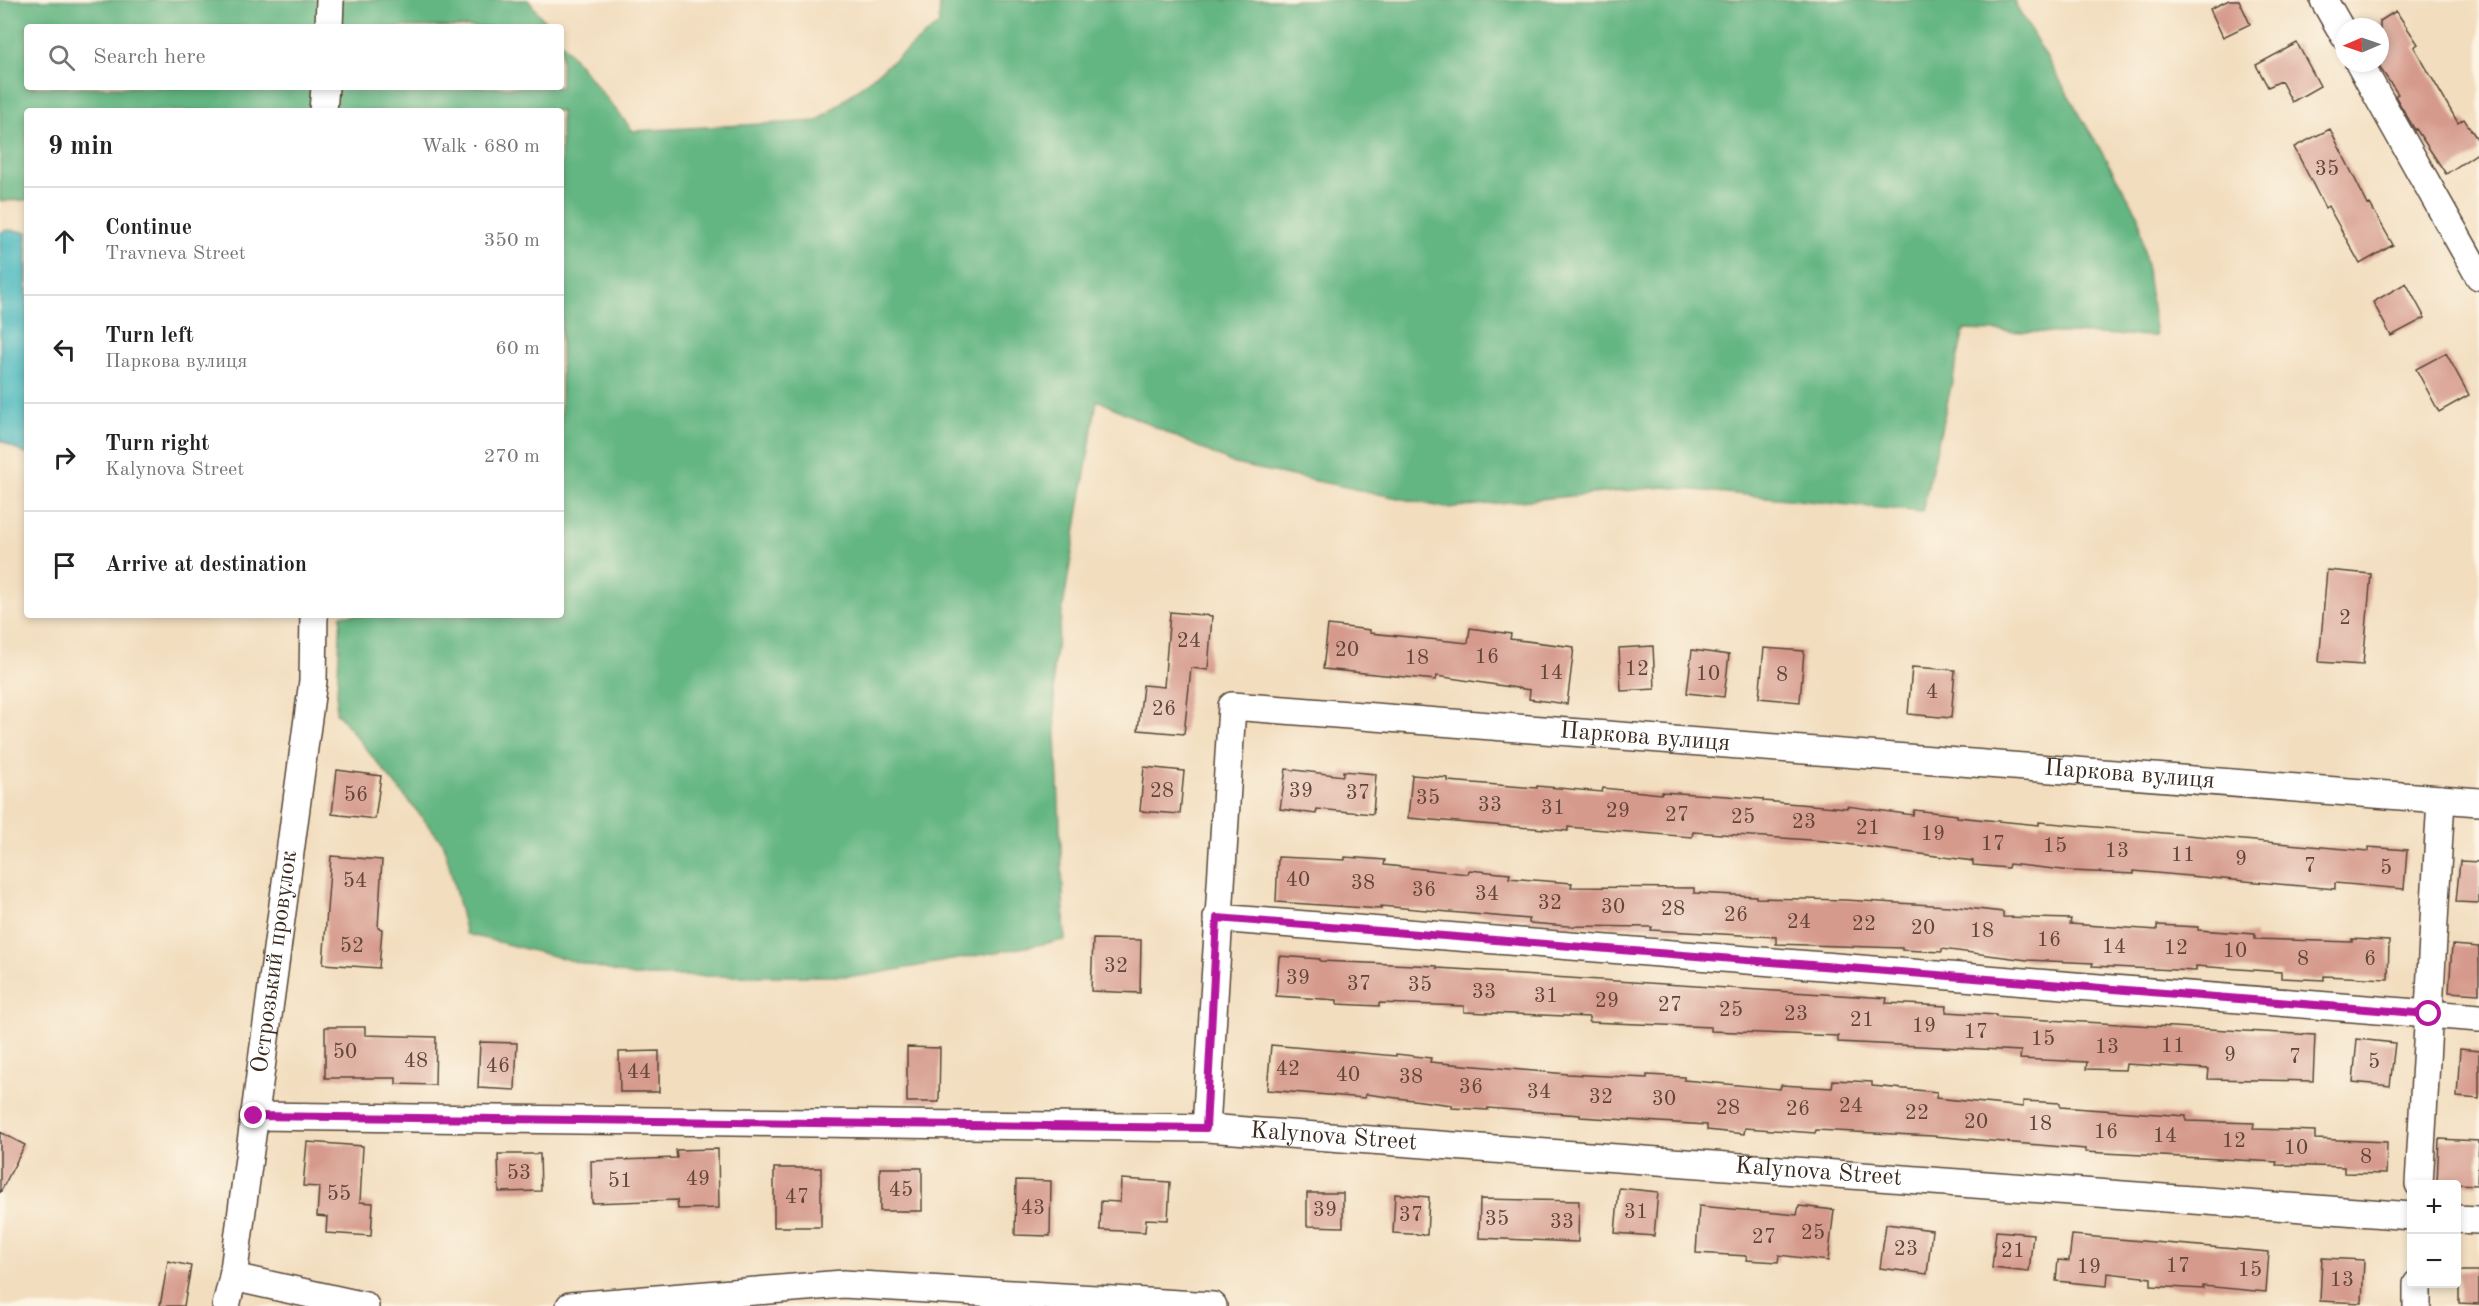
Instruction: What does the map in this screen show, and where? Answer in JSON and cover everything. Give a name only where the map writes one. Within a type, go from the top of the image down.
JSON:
[{"type":"street","points":[[329,24],[330,0]]},
{"type":"street","points":[[2324,0],[2335,20]]},
{"type":"street","points":[[2365,72],[2479,276]]},
{"type":"street","points":[[323,108],[325,90]]},
{"type":"street","name":"Острозький провулок","points":[[226,1306],[233,1277],[313,681],[314,618]]},
{"type":"street","name":"Паркова вулиця","points":[[1206,1128],[1217,918],[1232,706],[1315,710],[2479,802]]},
{"type":"street","points":[[2419,1180],[2441,799]]},
{"type":"street","points":[[1217,918],[2479,1018]]},
{"type":"street","name":"Kalynova Street","points":[[254,1116],[1206,1128],[2407,1216]]},
{"type":"street","points":[[2461,1219],[2479,1220]]},
{"type":"street","points":[[233,1277],[365,1306]]},
{"type":"street","points":[[570,1306],[843,1284],[1213,1306]]},
{"type":"street","points":[[2417,1288],[2417,1306]]},
{"type":"green space","points":[[0,0],[528,0],[547,24],[24,24],[24,90],[564,90],[564,46],[633,131],[818,121],[939,24],[940,0],[2013,0],[2139,216],[2156,336],[1964,330],[1922,512],[1664,487],[1446,508],[1235,464],[1097,400],[1053,668],[1065,940],[861,976],[633,976],[466,934],[444,844],[336,712],[341,618],[564,618],[564,108],[24,108],[24,200],[0,201]]},
{"type":"water","points":[[7,230],[24,232],[24,453],[0,440],[0,233]]},
{"type":"building","points":[[2229,0],[2239,0],[2250,24],[2223,37],[2210,9]]},
{"type":"building","points":[[2396,11],[2418,44],[2414,47],[2458,123],[2464,119],[2479,142],[2479,152],[2446,174],[2415,130],[2395,96],[2398,94],[2383,72],[2389,72],[2389,18],[2385,18]]},
{"type":"building","points":[[2297,43],[2320,86],[2292,102],[2281,81],[2268,87],[2256,65]]},
{"type":"building","points":[[2330,129],[2368,205],[2370,204],[2393,245],[2360,264],[2328,206],[2325,208],[2294,147]]},
{"type":"building","points":[[2406,283],[2425,318],[2391,336],[2373,302]]},
{"type":"building","points":[[2446,353],[2469,395],[2439,412],[2416,369]]},
{"type":"building","points":[[2327,570],[2371,574],[2363,665],[2319,662]]},
{"type":"building","points":[[1170,612],[1212,616],[1208,670],[1191,668],[1184,734],[1138,730],[1143,685],[1164,687]]},
{"type":"building","points":[[1328,625],[1370,630],[1370,633],[1468,643],[1470,628],[1511,634],[1510,639],[1574,647],[1567,704],[1529,699],[1530,690],[1437,676],[1436,680],[1323,669]]},
{"type":"building","points":[[1653,646],[1655,689],[1621,691],[1619,648]]},
{"type":"building","points":[[1764,648],[1804,651],[1800,702],[1759,698]]},
{"type":"building","points":[[1692,650],[1729,655],[1724,697],[1687,693]]},
{"type":"building","points":[[1912,667],[1955,670],[1951,718],[1908,714]]},
{"type":"building","points":[[1144,767],[1184,771],[1180,814],[1140,811]]},
{"type":"building","points":[[1286,769],[1343,776],[1343,771],[1376,774],[1373,814],[1317,809],[1316,814],[1280,809]]},
{"type":"building","points":[[337,770],[381,776],[375,819],[332,814]]},
{"type":"building","points":[[1412,775],[1448,778],[1448,781],[1537,788],[1537,786],[1602,792],[1603,788],[1661,794],[1661,792],[1727,796],[1847,808],[1847,806],[1913,815],[1914,810],[1957,815],[1957,817],[2039,825],[2039,822],[2368,851],[2368,847],[2407,850],[2404,889],[2335,883],[2335,889],[2134,871],[2134,874],[2072,871],[2009,864],[2008,868],[1973,865],[1973,861],[1824,841],[1693,832],[1692,837],[1568,827],[1568,831],[1408,818]]},
{"type":"building","points":[[331,856],[382,860],[378,928],[382,929],[379,968],[323,964]]},
{"type":"building","points":[[1278,857],[1345,860],[1345,857],[1385,860],[1384,865],[1468,874],[1469,870],[1510,874],[1509,878],[1572,883],[1571,887],[1694,888],[1694,893],[1756,896],[1756,898],[1949,906],[2003,912],[2003,917],[2071,919],[2070,924],[2157,930],[2157,925],[2198,927],[2198,930],[2255,934],[2255,939],[2389,941],[2388,979],[2324,976],[2324,980],[2281,978],[2281,972],[2196,966],[2196,971],[2092,966],[2093,963],[2027,960],[1942,949],[1942,952],[1902,950],[1902,948],[1776,944],[1776,937],[1651,930],[1652,927],[1568,926],[1529,923],[1529,919],[1381,906],[1381,909],[1276,902]]},
{"type":"building","points":[[2460,861],[2479,862],[2479,903],[2456,902]]},
{"type":"building","points":[[1093,939],[1141,940],[1140,993],[1091,991]]},
{"type":"building","points":[[2452,945],[2479,947],[2479,994],[2449,992]]},
{"type":"building","points":[[1279,956],[1320,959],[1320,961],[1437,966],[1437,968],[1505,972],[1505,974],[1887,998],[1886,1003],[1947,1006],[1946,1012],[1996,1015],[1996,1017],[2315,1035],[2313,1081],[2208,1079],[2209,1069],[2126,1064],[2125,1070],[2086,1069],[2087,1062],[2020,1059],[2021,1051],[1838,1042],[1838,1036],[1711,1031],[1711,1027],[1589,1022],[1589,1017],[1464,1012],[1464,1006],[1337,1004],[1337,1000],[1276,996]]},
{"type":"building","points":[[325,1027],[365,1027],[365,1035],[436,1037],[435,1085],[396,1084],[396,1078],[325,1078]]},
{"type":"building","points":[[2357,1039],[2395,1043],[2390,1086],[2353,1082]]},
{"type":"building","points":[[480,1042],[517,1043],[515,1090],[478,1088]]},
{"type":"building","points":[[1271,1045],[1396,1056],[1396,1054],[1431,1058],[1430,1062],[1567,1074],[1647,1078],[1647,1075],[1684,1077],[1684,1080],[1780,1089],[1781,1085],[1832,1088],[1833,1080],[1872,1082],[1872,1086],[1937,1092],[1936,1098],[2023,1107],[2023,1101],[2060,1103],[2060,1107],[2186,1116],[2186,1121],[2254,1123],[2253,1129],[2315,1131],[2315,1139],[2387,1142],[2386,1174],[2344,1173],[2344,1167],[2276,1165],[2277,1162],[2085,1152],[2085,1149],[1933,1136],[1816,1130],[1815,1133],[1745,1128],[1744,1134],[1707,1130],[1707,1125],[1580,1117],[1580,1115],[1488,1108],[1488,1110],[1452,1108],[1452,1105],[1366,1094],[1365,1098],[1267,1090]]},
{"type":"building","points":[[907,1047],[940,1048],[939,1102],[907,1102]]},
{"type":"building","points":[[2460,1049],[2479,1051],[2479,1099],[2457,1097]]},
{"type":"building","points":[[659,1051],[659,1092],[620,1092],[619,1052]]},
{"type":"building","points":[[0,1132],[25,1145],[0,1193]]},
{"type":"building","points":[[2439,1139],[2479,1141],[2477,1185],[2461,1184],[2461,1180],[2437,1180]]},
{"type":"building","points":[[307,1142],[363,1146],[360,1202],[373,1203],[371,1236],[326,1233],[327,1217],[317,1216],[319,1187],[303,1186]]},
{"type":"building","points":[[718,1149],[719,1208],[678,1209],[677,1200],[592,1203],[591,1161],[677,1158],[676,1150]]},
{"type":"building","points":[[498,1154],[540,1154],[541,1191],[499,1192]]},
{"type":"building","points":[[774,1168],[821,1168],[821,1227],[774,1227]]},
{"type":"building","points":[[880,1168],[922,1168],[922,1211],[880,1211]]},
{"type":"building","points":[[1121,1179],[1170,1182],[1168,1220],[1146,1219],[1145,1232],[1100,1230],[1101,1201],[1120,1202]]},
{"type":"building","points":[[1016,1180],[1051,1181],[1050,1236],[1015,1235]]},
{"type":"building","points":[[1619,1188],[1658,1192],[1654,1236],[1615,1233]]},
{"type":"building","points":[[1307,1193],[1343,1193],[1343,1227],[1307,1226]]},
{"type":"building","points":[[1395,1194],[1429,1197],[1427,1235],[1393,1233]]},
{"type":"building","points":[[1480,1199],[1579,1201],[1578,1242],[1479,1238]]},
{"type":"building","points":[[1699,1206],[1797,1215],[1799,1206],[1834,1210],[1828,1261],[1779,1255],[1778,1262],[1746,1260],[1747,1256],[1696,1253]]},
{"type":"building","points":[[1886,1224],[1932,1230],[1927,1274],[1880,1268]]},
{"type":"building","points":[[1996,1231],[2033,1234],[2029,1272],[1992,1268]]},
{"type":"building","points":[[2072,1235],[2269,1252],[2266,1292],[2203,1286],[2203,1289],[2151,1286],[2151,1278],[2108,1273],[2107,1286],[2056,1281],[2058,1260],[2069,1261]]},
{"type":"building","points":[[2322,1258],[2364,1260],[2362,1303],[2320,1301]]},
{"type":"building","points":[[168,1261],[191,1266],[184,1306],[160,1306]]},
{"type":"building","points":[[2461,1271],[2479,1271],[2479,1304],[2459,1303]]},
{"type":"route","points":[[254,1116],[1206,1128],[1217,918],[2429,1014]]}]
